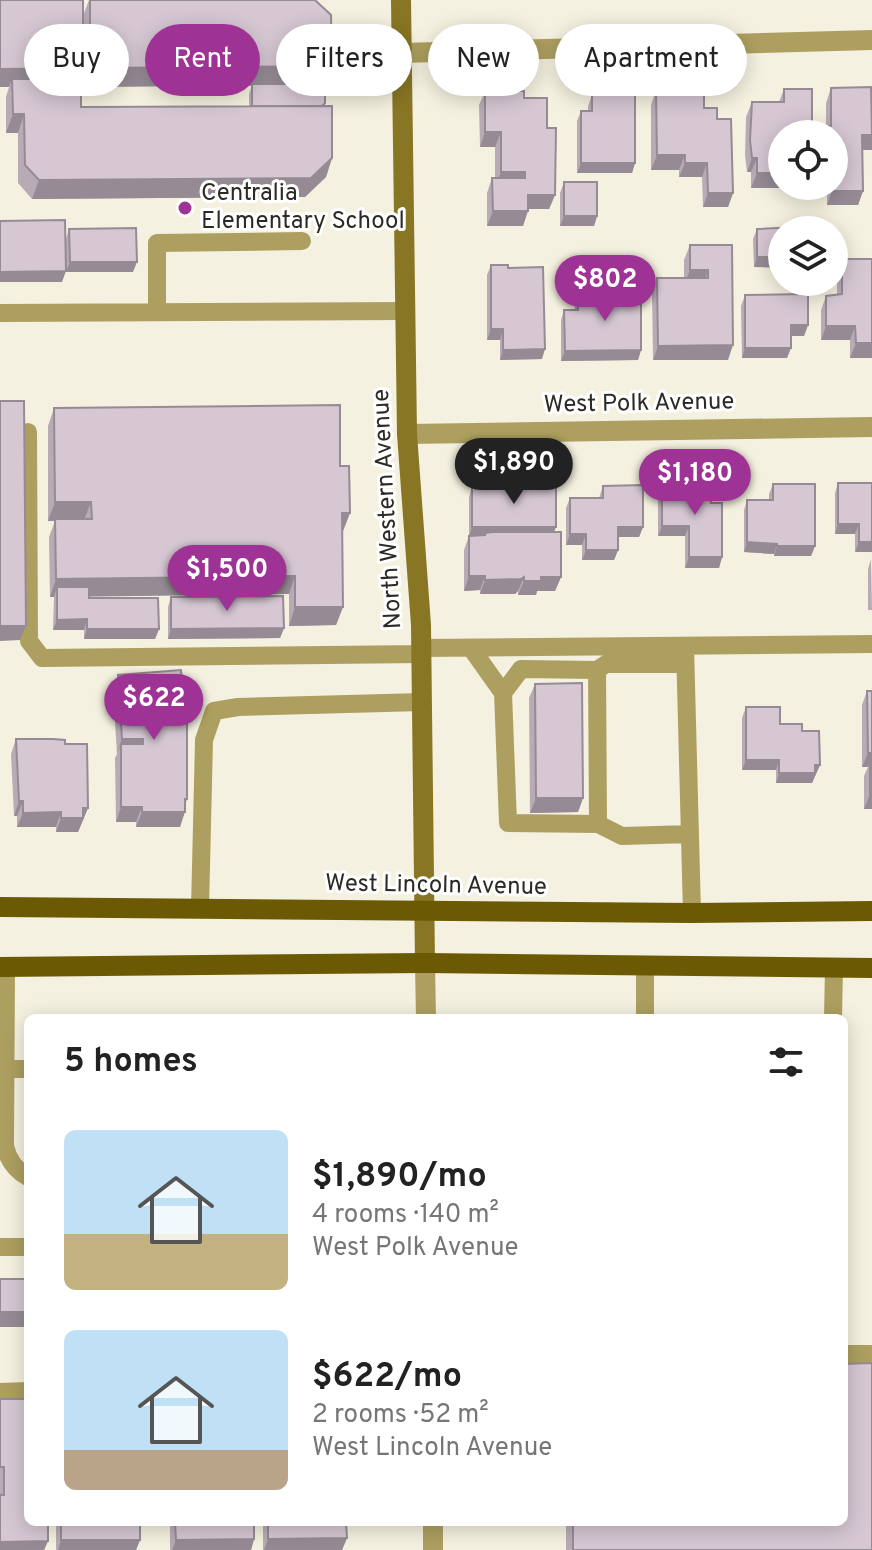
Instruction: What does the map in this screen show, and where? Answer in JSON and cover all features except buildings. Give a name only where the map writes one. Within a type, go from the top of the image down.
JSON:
[{"type":"main road","name":"North Western Avenue","points":[[401,0],[401,24]]},
{"type":"main road","name":"North Western Avenue","points":[[402,96],[407,434],[421,651],[425,963]]},
{"type":"main road","name":"West Lincoln Avenue","points":[[0,907],[425,912],[872,911]]},
{"type":"main road","points":[[3,967],[425,963],[872,968]]},
{"type":"street","points":[[412,53],[872,40]]},
{"type":"street","name":"West Polk Avenue","points":[[407,434],[872,427]]},
{"type":"street","points":[[425,963],[426,1014]]},
{"type":"street","points":[[433,1526],[433,1550]]},
{"type":"lane","points":[[157,311],[157,243],[302,241]]},
{"type":"lane","points":[[0,313],[405,311]]},
{"type":"lane","points":[[28,432],[29,641],[42,658],[471,648],[685,655]]},
{"type":"lane","points":[[503,693],[521,669],[597,670],[606,664],[685,655],[872,644]]},
{"type":"lane","points":[[471,648],[503,693],[508,823],[598,824],[622,836],[690,834]]},
{"type":"lane","points":[[685,655],[692,913]]},
{"type":"lane","points":[[597,670],[598,824]]},
{"type":"lane","points":[[200,909],[204,740],[214,711],[238,707],[422,702]]},
{"type":"lane","points":[[645,966],[645,1014]]},
{"type":"lane","points":[[3,967],[5,1146],[13,1165],[24,1174]]},
{"type":"lane","points":[[833,1014],[834,967]]},
{"type":"lane","points":[[6,1069],[24,1069]]},
{"type":"lane","points":[[0,1247],[24,1247]]},
{"type":"lane","points":[[848,1354],[872,1354]]},
{"type":"lane","points":[[0,1392],[24,1391]]},
{"type":"place","name":"Centralia Elementary School","points":[[185,208]]}]
